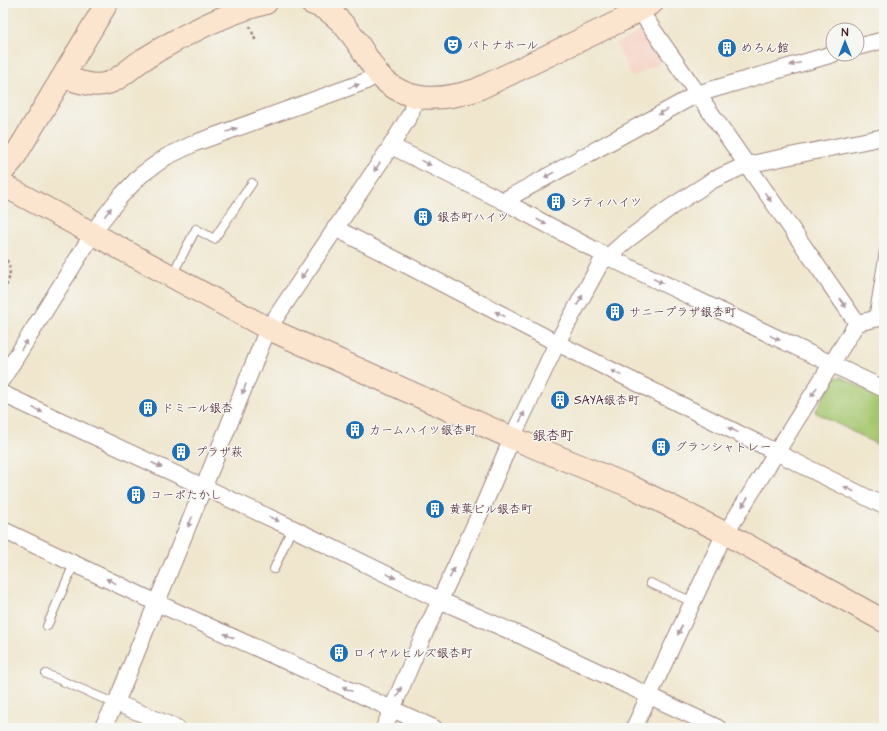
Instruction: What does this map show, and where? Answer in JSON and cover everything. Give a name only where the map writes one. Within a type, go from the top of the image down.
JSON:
[{"type":"street","points":[[3,171],[12,161],[107,3]]},
{"type":"street","points":[[63,77],[85,83],[108,83],[162,48],[215,21],[241,10],[266,3]]},
{"type":"street","points":[[311,3],[328,10],[343,22],[379,74],[398,90],[415,96],[432,99],[454,97],[476,90],[646,7],[697,94],[857,323]]},
{"type":"street","points":[[865,45],[884,40]]},
{"type":"street","points":[[503,201],[697,94],[825,56]]},
{"type":"street","points":[[3,378],[93,233],[119,198],[141,175],[166,157],[195,143],[364,82],[379,74]]},
{"type":"street","points":[[102,728],[116,703],[269,329],[391,146],[410,113],[415,96]]},
{"type":"street","points":[[384,728],[439,600],[482,509],[512,438],[556,343],[600,264],[671,207],[713,180],[746,165],[884,137]]},
{"type":"street","points":[[391,146],[503,201],[608,257],[884,389]]},
{"type":"street","points":[[3,185],[269,329],[512,438],[632,487],[725,533],[884,621]]},
{"type":"street","points":[[335,228],[556,343],[884,506]]},
{"type":"street","points":[[634,728],[725,533],[777,453],[830,364],[857,323],[879,318]]},
{"type":"street","points":[[3,394],[292,528],[439,600],[524,637],[711,727]]},
{"type":"street","points":[[3,530],[157,603],[434,728]]},
{"type":"street","points":[[116,703],[177,728]]},
{"type":"lane","points":[[171,276],[196,229],[214,239],[252,183]]},
{"type":"lane","points":[[879,318],[884,251]]},
{"type":"lane","points":[[274,569],[292,528]]},
{"type":"lane","points":[[47,626],[74,564]]},
{"type":"lane","points":[[650,583],[693,602]]},
{"type":"lane","points":[[46,674],[116,703]]},
{"type":"path","points":[[249,23],[256,42]]},
{"type":"path","points":[[3,255],[10,267],[8,282],[3,291]]},
{"type":"shaded area","points":[[644,30],[660,63],[632,77],[616,44]]},
{"type":"green space","points":[[841,377],[884,399],[884,448],[815,412],[834,378]]},
{"type":"place","name":"パトナホール","points":[[453,45]]},
{"type":"place","name":"めろん館","points":[[727,48]]},
{"type":"place","name":"シティハイツ","points":[[556,202]]},
{"type":"place","name":"銀杏町ハイツ","points":[[423,217]]},
{"type":"place","name":"サニープラザ銀杏町","points":[[615,312]]},
{"type":"place","name":"SAYA銀杏町","points":[[560,400]]},
{"type":"place","name":"ドミール銀杏","points":[[148,408]]},
{"type":"place","name":"カームハイツ銀杏町","points":[[355,430]]},
{"type":"place","name":"グランシャトレー","points":[[661,447]]},
{"type":"place","name":"プラザ萩","points":[[181,452]]},
{"type":"place","name":"コーポたかし","points":[[136,495]]},
{"type":"place","name":"黄葉ビル銀杏町","points":[[435,509]]},
{"type":"place","name":"ロイヤルヒルズ銀杏町","points":[[339,653]]},
{"type":"district","name":"銀杏町","points":[[553,436]]}]
